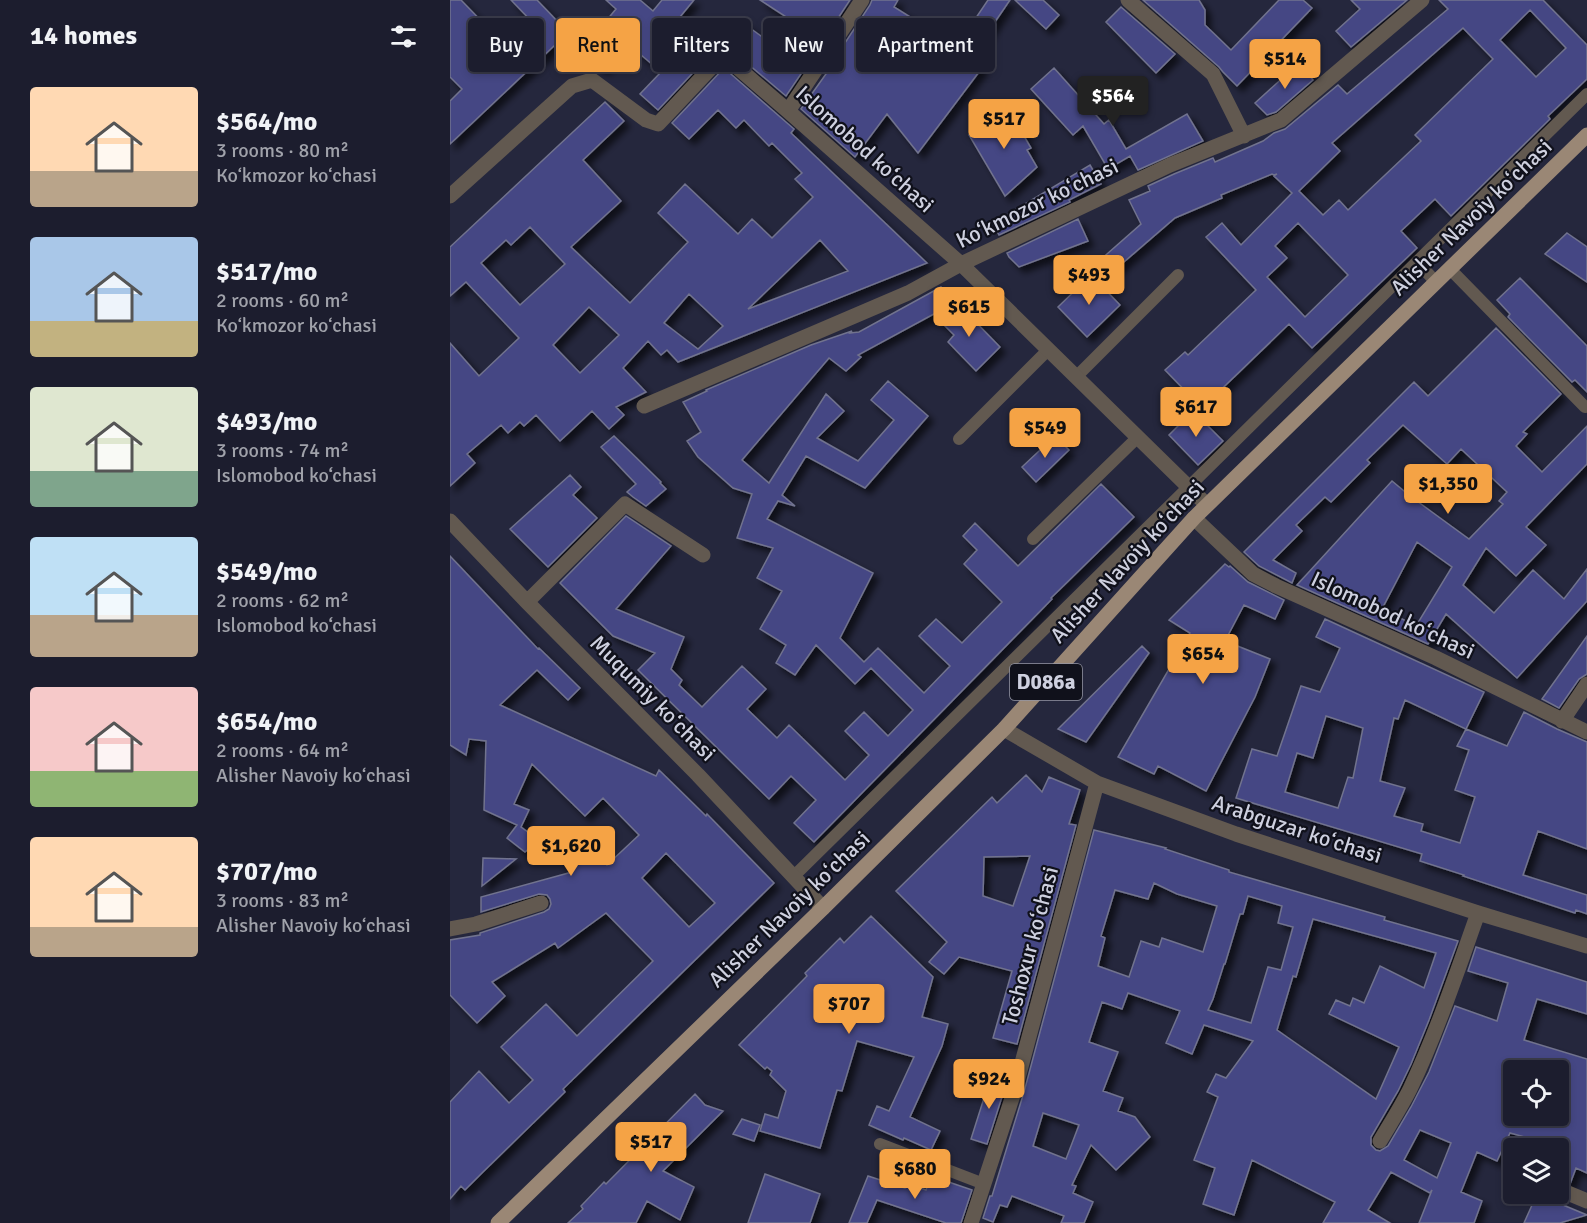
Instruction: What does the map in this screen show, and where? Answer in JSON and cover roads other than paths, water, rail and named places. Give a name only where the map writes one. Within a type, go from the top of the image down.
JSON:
[{"type":"main road","name":"Alisher Navoiy koʻchasi","points":[[498,1223],[1004,729],[1194,518],[1587,135]]},
{"type":"street","points":[[788,111],[862,0]]},
{"type":"street","points":[[1128,0],[1213,74],[1244,136]]},
{"type":"street","name":"Koʻkmozor koʻchasi","points":[[644,406],[908,293],[961,264],[1170,165],[1281,120],[1422,0]]},
{"type":"street","name":"Islomobod ko‘chasi","points":[[450,196],[572,86],[592,80],[646,120],[658,124],[723,55],[961,264],[1208,505]]},
{"type":"street","points":[[527,602],[625,504],[704,555]]},
{"type":"street","name":"Islomobod koʻchasi","points":[[1194,518],[1253,574],[1436,658],[1587,732]]},
{"type":"street","name":"Muqumiy koʻchasi","points":[[450,521],[698,775],[823,908]]},
{"type":"street","points":[[1562,721],[1587,684]]},
{"type":"street","name":"Arabguzar koʻchasi","points":[[1004,729],[1098,783],[1236,834],[1587,946]]},
{"type":"street","name":"Toshoxur koʻchasi","points":[[971,1223],[1015,1089],[1098,783]]},
{"type":"street","points":[[450,929],[476,924],[541,903]]},
{"type":"street","points":[[1380,1141],[1409,1090],[1430,1043],[1478,913]]},
{"type":"street","points":[[1569,1194],[1587,1201]]},
{"type":"lane","points":[[793,877],[1587,94]]},
{"type":"lane","points":[[1417,262],[1436,282]]},
{"type":"lane","points":[[1450,269],[1585,407]]},
{"type":"lane","points":[[1076,377],[1178,275]]},
{"type":"lane","points":[[959,440],[1048,350]]},
{"type":"lane","points":[[1033,539],[1138,437]]},
{"type":"lane","points":[[880,1144],[984,1184]]}]
